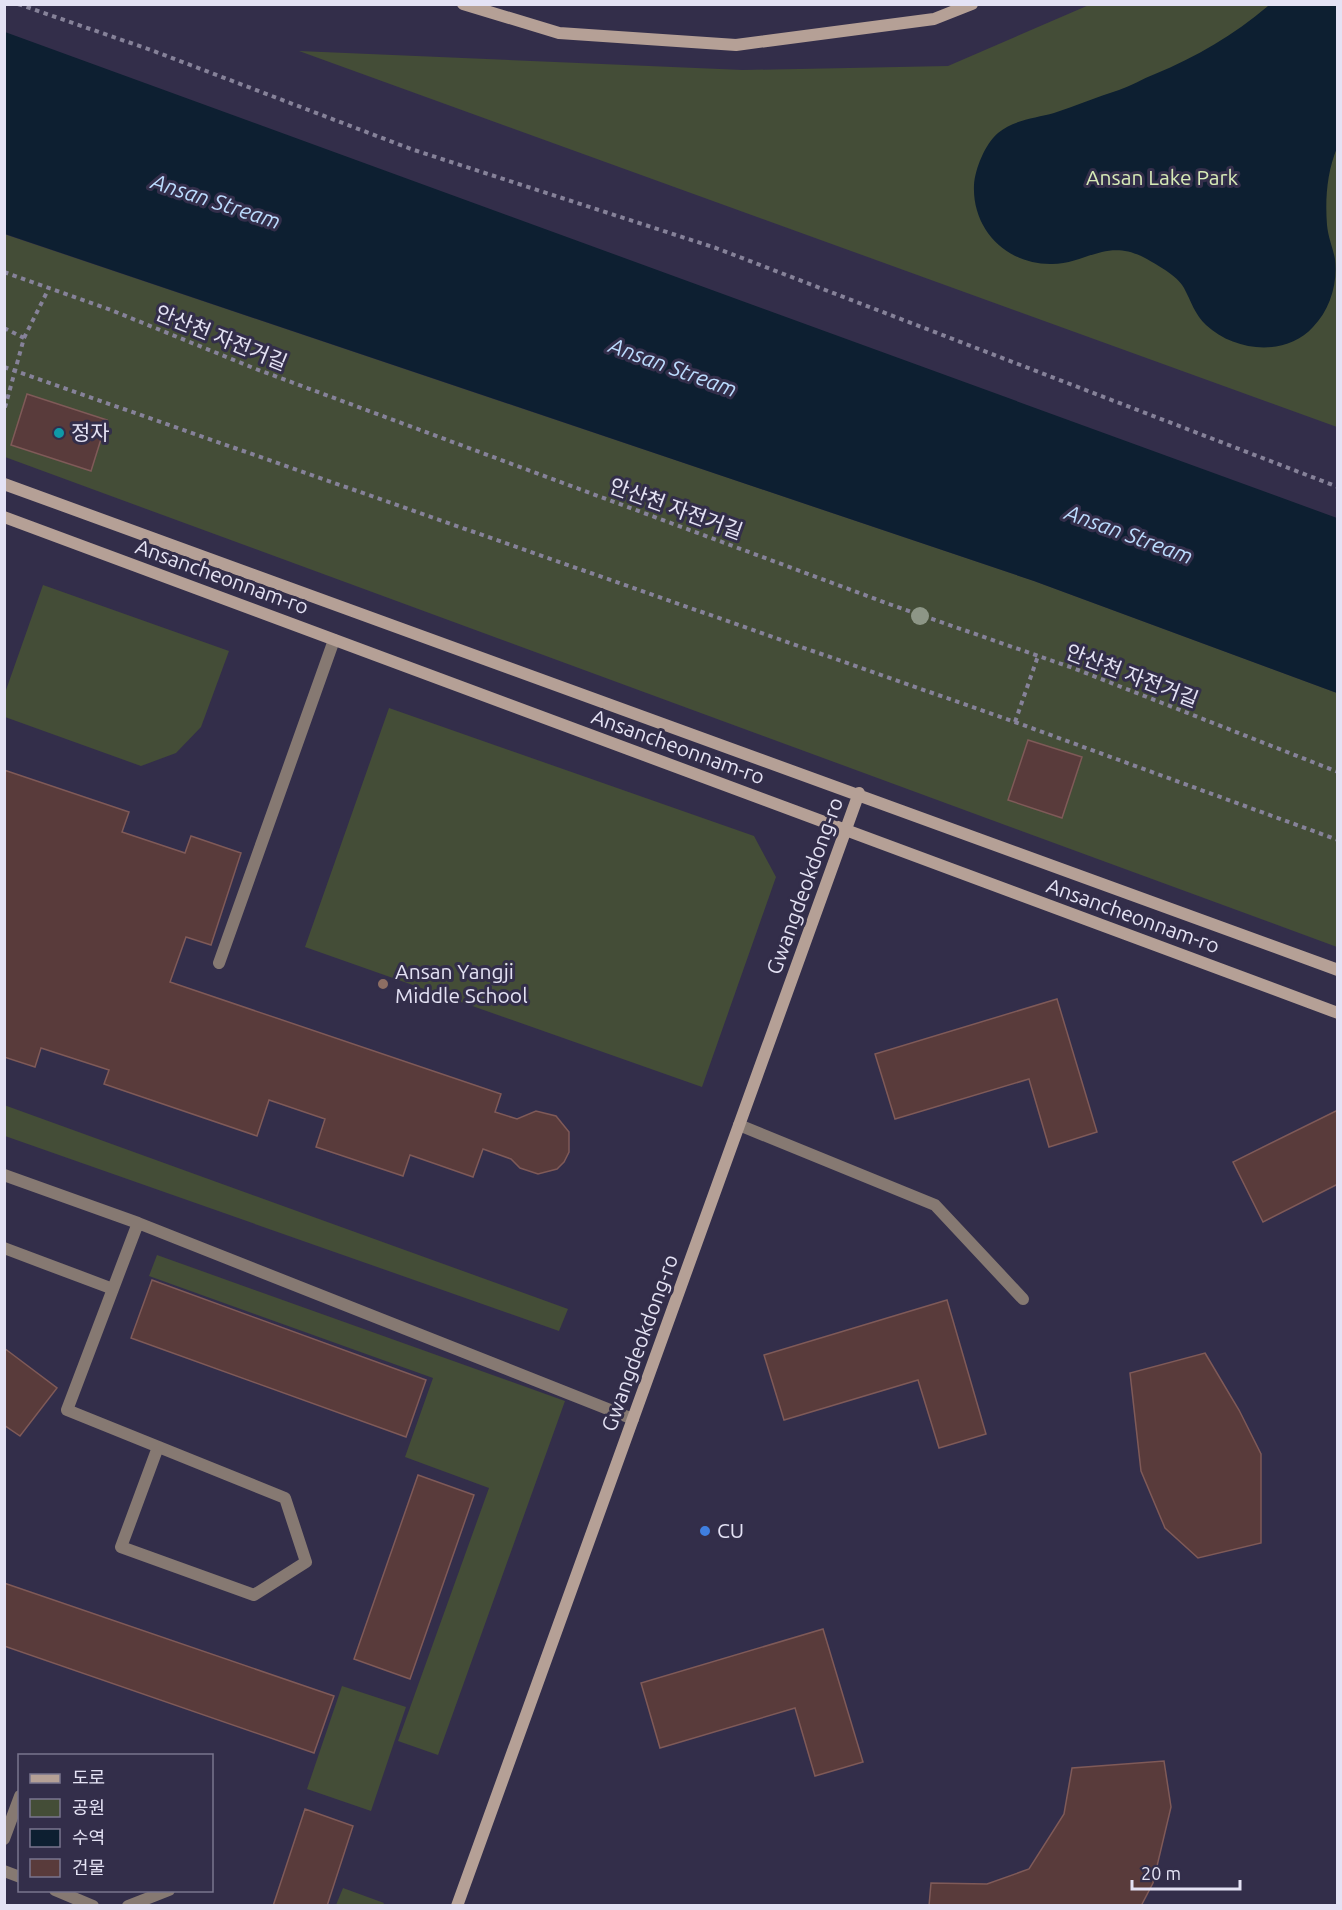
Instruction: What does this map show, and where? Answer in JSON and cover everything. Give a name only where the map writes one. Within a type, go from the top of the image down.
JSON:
[{"type":"street","points":[[463,4],[558,33],[736,45],[934,19],[972,4]]},
{"type":"street","name":"Ansancheonnam-ro","points":[[4,484],[859,793],[1338,970]]},
{"type":"street","name":"Ansancheonnam-ro","points":[[4,517],[1338,1013]]},
{"type":"street","points":[[219,963],[334,640]]},
{"type":"street","name":"Gwangdeokdong-ro","points":[[457,1905],[859,793]]},
{"type":"street","points":[[739,1125],[935,1205],[1023,1299]]},
{"type":"street","points":[[4,1175],[138,1223],[633,1419]]},
{"type":"street","points":[[138,1223],[67,1410],[285,1497],[306,1562],[254,1595],[121,1547],[158,1447]]},
{"type":"street","points":[[4,1248],[113,1289]]},
{"type":"street","points":[[4,1839],[18,1801]]},
{"type":"street","points":[[60,1892],[93,1905]]},
{"type":"street","points":[[128,1905],[164,1892]]},
{"type":"path","points":[[18,4],[151,50],[411,149],[716,248],[1338,487]]},
{"type":"path","name":"안산천 자전거길","points":[[4,272],[889,604],[1038,656],[1338,772]]},
{"type":"path","points":[[4,411],[24,338],[49,288]]},
{"type":"path","points":[[4,328],[24,338]]},
{"type":"path","points":[[4,367],[1016,722],[1338,840]]},
{"type":"path","points":[[1016,722],[1038,656]]},
{"type":"green space","name":"Ansan Lake Park","points":[[1089,5],[1337,5],[1337,427],[299,51],[743,70],[948,66]]},
{"type":"green space","points":[[4,234],[1034,581],[1337,693],[1337,947],[5,457]]},
{"type":"green space","points":[[43,585],[229,651],[201,727],[176,753],[141,766],[5,717],[5,693]]},
{"type":"green space","points":[[389,708],[754,836],[776,877],[702,1087],[305,947]]},
{"type":"green space","points":[[4,1105],[568,1309],[559,1331],[5,1136]]},
{"type":"green space","points":[[157,1255],[565,1401],[438,1755],[398,1741],[489,1488],[405,1457],[433,1378],[149,1276]]},
{"type":"green space","points":[[342,1686],[406,1707],[371,1811],[307,1789]]},
{"type":"green space","points":[[343,1888],[384,1903],[383,1905],[336,1905]]},
{"type":"water","points":[[1268,6],[1337,6],[1337,148],[1329,176],[1326,205],[1336,268],[1334,287],[1324,313],[1302,337],[1275,347],[1245,345],[1231,341],[1202,321],[1177,279],[1145,258],[1131,252],[1107,251],[1074,261],[1050,264],[1019,258],[1006,251],[995,241],[979,216],[974,185],[982,157],[998,133],[1018,122],[1054,113],[1119,90],[1170,67],[1200,53]]},
{"type":"water","name":"Ansan Stream","points":[[5,32],[1337,518],[1337,693],[1034,581],[5,234]]},
{"type":"building","name":"정자","points":[[27,394],[107,420],[91,471],[11,445]]},
{"type":"building","points":[[1028,740],[1082,757],[1062,818],[1008,800]]},
{"type":"building","name":"Ansan Yangji Middle School","points":[[4,770],[129,812],[122,832],[185,853],[191,836],[241,853],[211,945],[186,937],[170,982],[501,1094],[495,1112],[517,1119],[536,1111],[556,1116],[569,1132],[569,1152],[564,1162],[557,1169],[538,1174],[520,1168],[511,1159],[483,1149],[473,1177],[410,1155],[403,1176],[316,1147],[325,1119],[269,1100],[257,1136],[104,1084],[109,1070],[41,1048],[35,1067],[4,1057]]},
{"type":"building","points":[[1057,999],[1097,1132],[1049,1147],[1029,1079],[895,1119],[875,1054]]},
{"type":"building","points":[[1338,1110],[1338,1184],[1263,1222],[1233,1162]]},
{"type":"building","points":[[152,1280],[426,1380],[406,1437],[131,1338]]},
{"type":"building","points":[[947,1300],[986,1434],[939,1448],[918,1380],[784,1420],[764,1355]]},
{"type":"building","points":[[4,1348],[57,1388],[20,1436],[4,1425]]},
{"type":"building","points":[[1205,1353],[1239,1410],[1261,1454],[1261,1543],[1198,1558],[1165,1528],[1141,1471],[1130,1373]]},
{"type":"building","points":[[418,1475],[474,1495],[410,1679],[354,1659]]},
{"type":"building","points":[[4,1583],[334,1696],[314,1753],[4,1646]]},
{"type":"building","points":[[823,1629],[863,1762],[815,1776],[795,1708],[660,1748],[641,1683]]},
{"type":"building","points":[[1164,1761],[1171,1807],[1153,1883],[1141,1906],[929,1906],[931,1883],[987,1884],[1029,1869],[1064,1814],[1072,1768]]},
{"type":"building","points":[[305,1809],[353,1826],[327,1906],[273,1906]]},
{"type":"place","name":"정자","points":[[59,433]]},
{"type":"place","name":"Ansan Yangji Middle School","points":[[383,984]]},
{"type":"place","name":"CU","points":[[705,1531]]}]
